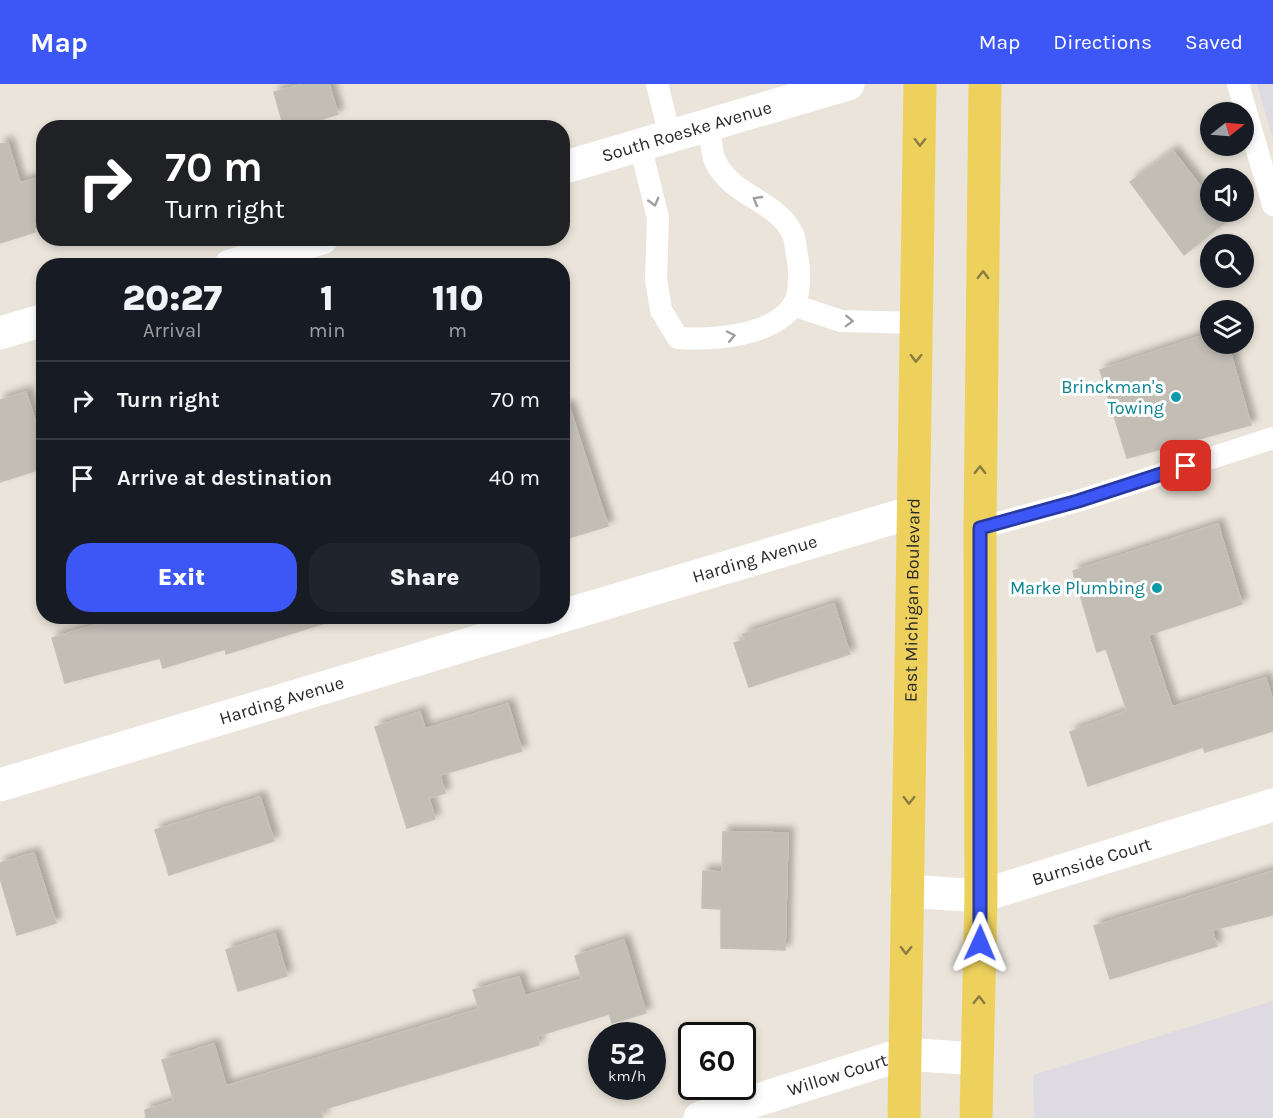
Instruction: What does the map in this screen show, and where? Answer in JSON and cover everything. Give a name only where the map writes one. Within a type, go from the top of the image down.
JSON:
[{"type":"main road","name":"East Michigan Boulevard","points":[[904,1118],[920,84]]},
{"type":"main road","points":[[976,1118],[981,896],[980,528],[985,84]]},
{"type":"street","name":"South Roeske Avenue","points":[[570,166],[848,84]]},
{"type":"street","points":[[256,258],[296,246]]},
{"type":"street","points":[[0,333],[36,322]]},
{"type":"street","name":"Harding Avenue","points":[[570,614],[913,512]]},
{"type":"street","name":"Harding Avenue","points":[[0,785],[535,624]]},
{"type":"street","name":"Burnside Court","points":[[907,891],[981,896],[1273,805]]},
{"type":"street","name":"Willow Court","points":[[700,1118],[904,1054],[978,1059]]},
{"type":"lane","points":[[657,84],[656,279],[661,310],[678,338],[705,340],[730,337],[768,326],[793,305],[800,274],[794,235],[776,210],[734,185],[715,161],[709,125]]},
{"type":"lane","points":[[1238,84],[1273,205]]},
{"type":"lane","points":[[793,305],[841,321],[917,323]]},
{"type":"lane","points":[[980,528],[1078,501],[1273,438]]},
{"type":"shaded area","points":[[1257,84],[1273,84],[1273,140]]},
{"type":"shaded area","points":[[1273,1001],[1273,1118],[1034,1118],[1033,1075]]},
{"type":"building","points":[[304,84],[329,84],[338,114],[319,120],[282,120],[274,92]]},
{"type":"building","points":[[8,143],[20,183],[36,178],[36,224],[33,225],[35,232],[0,243],[0,144]]},
{"type":"building","points":[[1173,151],[1200,186],[1200,222],[1225,222],[1210,234],[1200,234],[1200,242],[1184,255],[1130,182]]},
{"type":"building","name":"Brinckman's Towing","points":[[1200,336],[1200,354],[1231,354],[1251,425],[1127,458],[1100,370]]},
{"type":"building","points":[[26,392],[36,424],[36,471],[0,482],[0,400]]},
{"type":"building","points":[[570,409],[608,526],[570,538]]},
{"type":"building","points":[[1218,524],[1242,604],[1148,635],[1172,707],[1266,678],[1273,702],[1273,731],[1205,752],[1203,747],[1088,786],[1070,732],[1127,711],[1106,649],[1097,652],[1073,571]]},
{"type":"building","points":[[834,604],[850,654],[749,687],[734,643],[745,640],[743,634]]},
{"type":"building","points":[[98,624],[322,624],[226,654],[225,649],[163,668],[160,658],[65,683],[52,638]]},
{"type":"building","points":[[508,704],[522,751],[440,775],[445,793],[429,798],[435,819],[407,828],[375,727],[420,712],[425,729]]},
{"type":"building","points":[[260,797],[274,841],[169,875],[155,830]]},
{"type":"building","points":[[723,832],[788,833],[785,950],[721,948],[721,909],[702,908],[703,871],[722,872]]},
{"type":"building","points":[[34,853],[56,923],[17,935],[0,878],[0,863]]},
{"type":"building","points":[[1273,871],[1273,915],[1212,930],[1217,946],[1110,979],[1094,926]]},
{"type":"building","points":[[275,934],[287,976],[238,991],[226,950]]},
{"type":"building","points":[[624,940],[646,1013],[615,1022],[612,1022],[609,1014],[537,1036],[539,1045],[321,1110],[323,1118],[146,1118],[145,1110],[174,1101],[162,1060],[214,1044],[226,1086],[479,1009],[473,990],[519,977],[525,996],[582,979],[575,956]]},
{"type":"place","name":"Brinckman's Towing","points":[[1176,397]]},
{"type":"place","name":"Marke Plumbing","points":[[1157,588]]},
{"type":"route","points":[[980,943],[980,528],[1078,501],[1186,466]]}]
